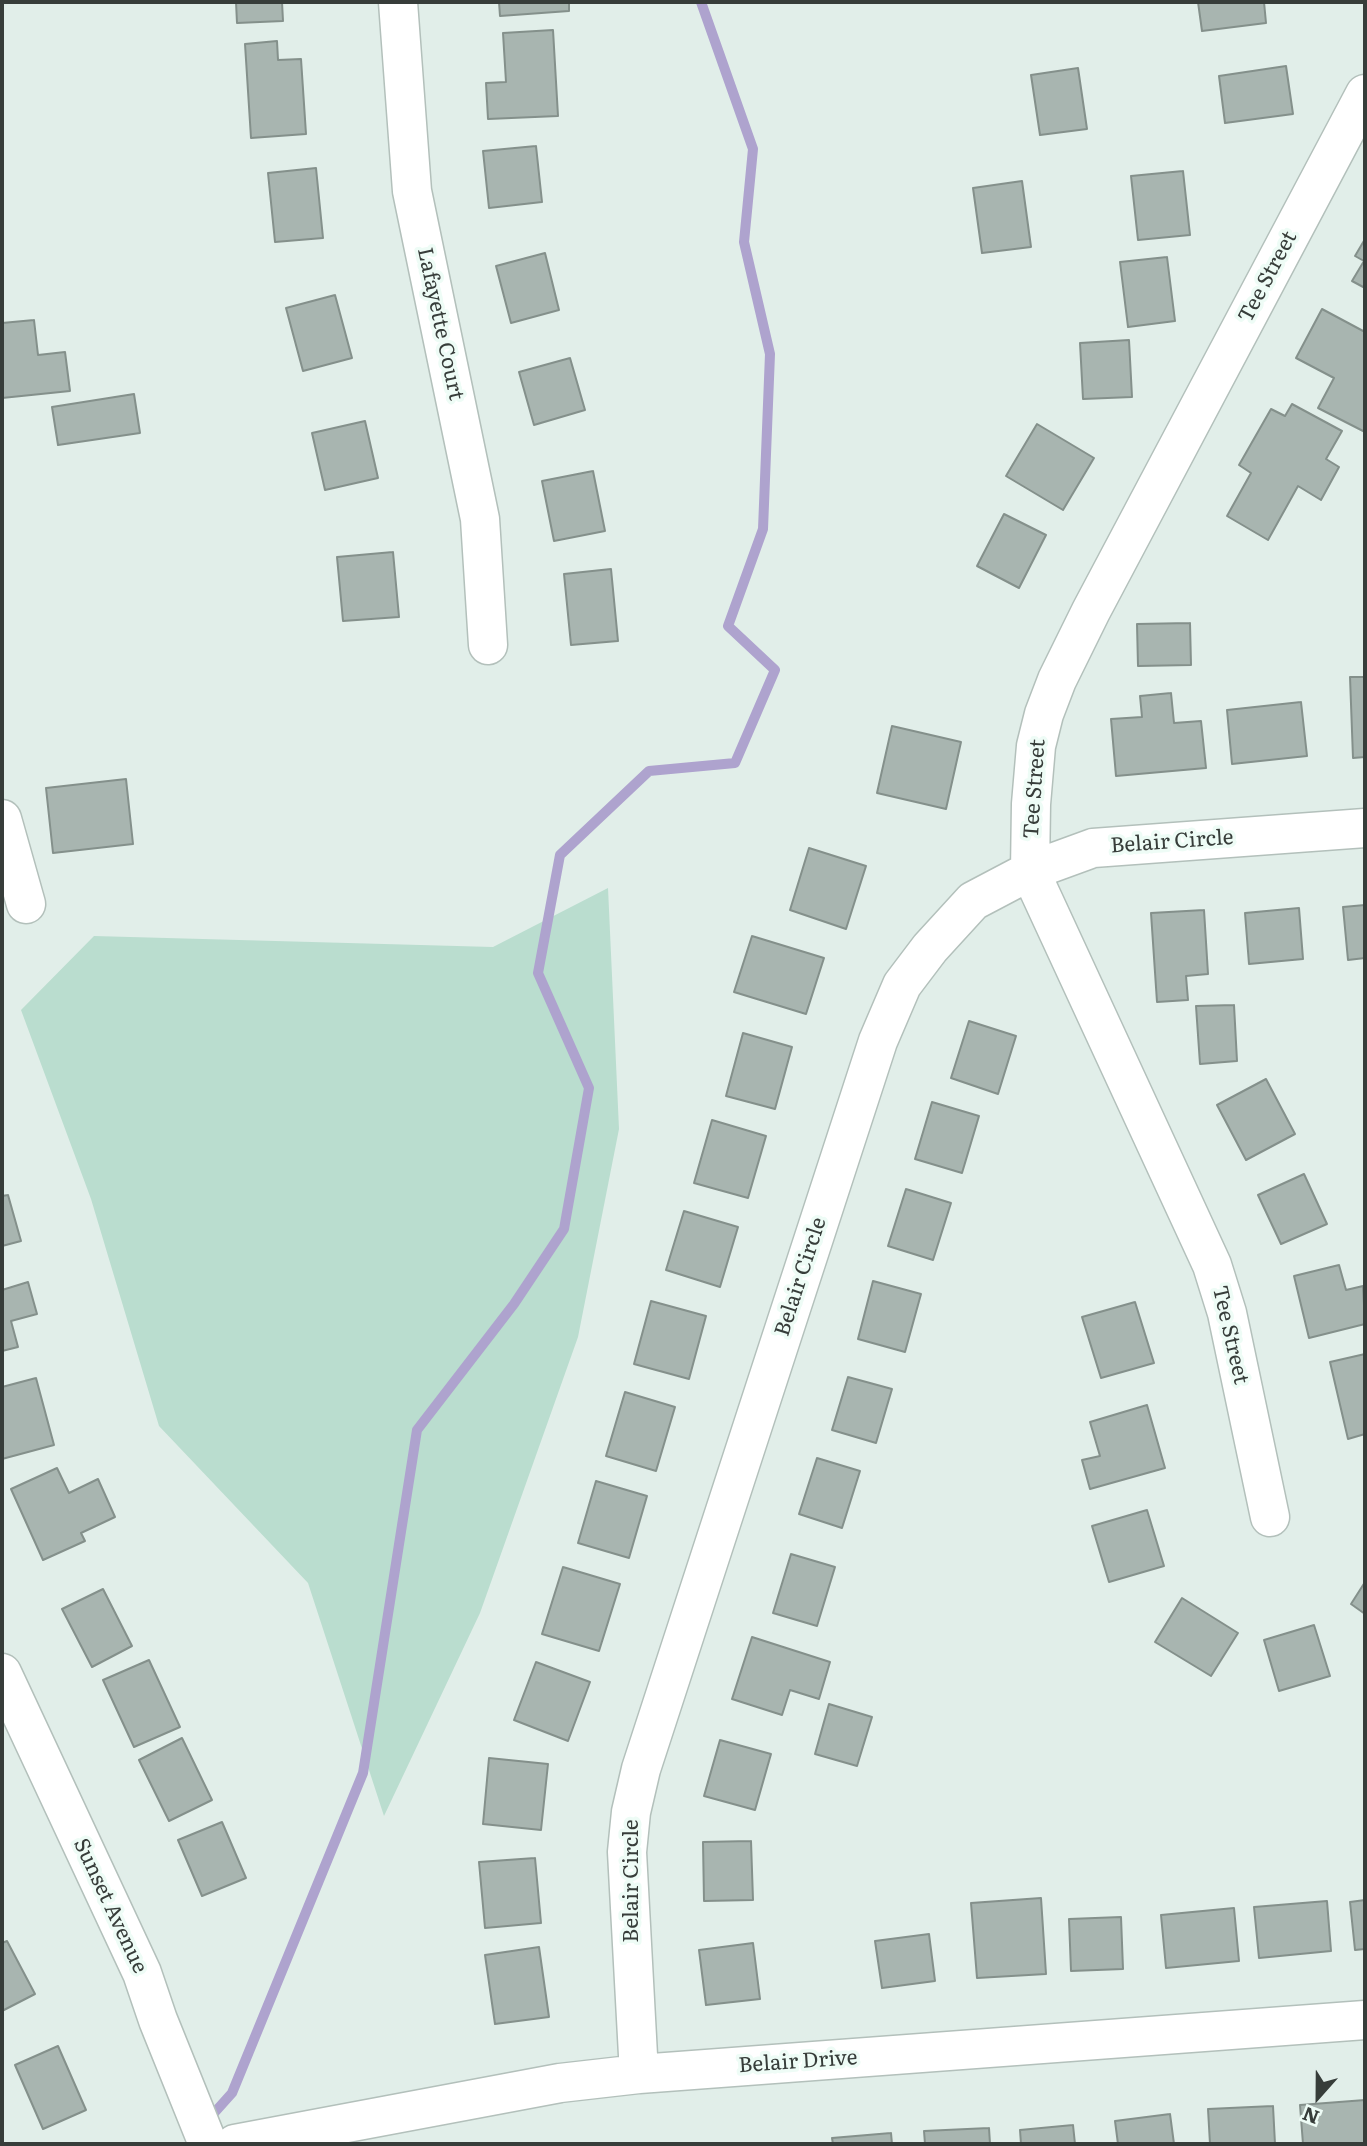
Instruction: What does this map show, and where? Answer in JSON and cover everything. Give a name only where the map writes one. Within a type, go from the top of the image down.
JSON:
[{"type":"street","name":"Lafayette Court","points":[[398,2],[412,191],[480,519],[488,645]]},
{"type":"street","name":"Tee Street","points":[[1270,1517],[1227,1313],[1212,1265],[1030,872],[1031,804],[1036,746],[1057,680],[1097,599],[1365,93]]},
{"type":"street","points":[[2,819],[26,904]]},
{"type":"street","name":"Belair Circle","points":[[639,2074],[628,1852],[633,1801],[658,1716],[883,1030],[902,985],[930,948],[973,901],[1030,872],[1093,848],[1365,828]]},
{"type":"street","name":"Sunset Avenue","points":[[2,1673],[142,1973],[208,2144]]},
{"type":"street","name":"Belair Drive","points":[[235,2144],[560,2083],[639,2074],[1365,2020]]},
{"type":"green space","points":[[608,888],[619,1129],[578,1337],[480,1613],[384,1816],[308,1583],[159,1426],[91,1199],[21,1010],[94,936],[493,947]]},
{"type":"building","points":[[236,2],[282,2],[283,21],[237,23]]},
{"type":"building","points":[[499,2],[569,2],[569,11],[500,16]]},
{"type":"building","points":[[1198,2],[1264,2],[1266,23],[1202,31]]},
{"type":"building","points":[[553,30],[558,116],[488,119],[486,83],[506,82],[503,33]]},
{"type":"building","points":[[277,41],[278,60],[301,59],[306,134],[251,138],[245,44]]},
{"type":"building","points":[[1286,66],[1293,114],[1225,123],[1219,76]]},
{"type":"building","points":[[1078,68],[1087,129],[1040,135],[1031,75]]},
{"type":"building","points":[[536,146],[542,202],[489,208],[483,151]]},
{"type":"building","points":[[316,168],[323,238],[275,242],[268,173]]},
{"type":"building","points":[[1183,171],[1190,235],[1138,240],[1131,176]]},
{"type":"building","points":[[1022,181],[1031,247],[982,253],[973,188]]},
{"type":"building","points":[[1365,239],[1365,288],[1352,281],[1364,261],[1355,256]]},
{"type":"building","points":[[545,253],[559,310],[511,323],[496,266]]},
{"type":"building","points":[[1167,257],[1175,321],[1128,327],[1120,262]]},
{"type":"building","points":[[335,295],[352,358],[303,371],[286,308]]},
{"type":"building","points":[[1322,309],[1365,332],[1365,432],[1318,408],[1334,378],[1296,358]]},
{"type":"building","points":[[34,320],[38,355],[65,352],[70,391],[2,398],[2,323]]},
{"type":"building","points":[[1129,340],[1132,397],[1083,399],[1080,343]]},
{"type":"building","points":[[570,358],[585,410],[534,425],[519,372]]},
{"type":"building","points":[[134,394],[140,433],[58,445],[52,407]]},
{"type":"building","points":[[1292,404],[1342,431],[1326,459],[1339,467],[1321,500],[1298,486],[1268,540],[1227,516],[1251,473],[1239,465],[1271,409],[1285,416]]},
{"type":"building","points":[[365,421],[378,478],[325,490],[312,433]]},
{"type":"building","points":[[1037,424],[1094,458],[1063,510],[1006,476]]},
{"type":"building","points":[[593,471],[605,531],[554,541],[542,481]]},
{"type":"building","points":[[1004,514],[1046,535],[1019,588],[977,566]]},
{"type":"building","points":[[393,552],[399,617],[343,621],[337,557]]},
{"type":"building","points":[[611,569],[618,641],[571,645],[564,574]]},
{"type":"building","points":[[1190,623],[1191,665],[1138,666],[1137,624]]},
{"type":"building","points":[[1350,677],[1365,677],[1365,757],[1353,758]]},
{"type":"building","points":[[1171,693],[1174,723],[1201,721],[1206,768],[1116,776],[1111,719],[1142,717],[1140,696]]},
{"type":"building","points":[[1301,702],[1307,756],[1232,764],[1227,710]]},
{"type":"building","points":[[892,726],[961,742],[946,809],[877,793]]},
{"type":"building","points":[[126,779],[133,844],[53,853],[46,788]]},
{"type":"building","points":[[809,848],[866,866],[846,929],[790,910]]},
{"type":"building","points":[[1365,905],[1365,958],[1348,960],[1343,907]]},
{"type":"building","points":[[1299,908],[1303,959],[1249,964],[1245,913]]},
{"type":"building","points":[[1204,910],[1208,974],[1186,976],[1188,1000],[1157,1002],[1151,913]]},
{"type":"building","points":[[752,936],[824,958],[806,1014],[734,992]]},
{"type":"building","points":[[1234,1005],[1237,1061],[1200,1064],[1196,1006]]},
{"type":"building","points":[[969,1021],[1016,1036],[998,1094],[951,1078]]},
{"type":"building","points":[[743,1033],[792,1047],[775,1109],[726,1096]]},
{"type":"building","points":[[1266,1079],[1295,1134],[1246,1160],[1217,1105]]},
{"type":"building","points":[[932,1102],[979,1116],[962,1173],[915,1159]]},
{"type":"building","points":[[712,1120],[766,1136],[748,1198],[694,1183]]},
{"type":"building","points":[[1304,1174],[1327,1224],[1281,1244],[1258,1195]]},
{"type":"building","points":[[906,1189],[951,1203],[933,1260],[888,1246]]},
{"type":"building","points":[[8,1195],[21,1241],[2,1246],[2,1196]]},
{"type":"building","points":[[684,1211],[738,1227],[720,1287],[666,1270]]},
{"type":"building","points":[[1339,1265],[1346,1290],[1363,1286],[1365,1324],[1309,1338],[1294,1276]]},
{"type":"building","points":[[873,1281],[921,1294],[905,1352],[858,1339]]},
{"type":"building","points":[[28,1282],[37,1314],[11,1321],[18,1347],[2,1351],[2,1290]]},
{"type":"building","points":[[651,1301],[706,1316],[689,1379],[634,1364]]},
{"type":"building","points":[[1135,1302],[1154,1363],[1101,1378],[1082,1317]]},
{"type":"building","points":[[1365,1354],[1365,1434],[1348,1439],[1330,1362]]},
{"type":"building","points":[[848,1377],[892,1389],[876,1443],[832,1430]]},
{"type":"building","points":[[36,1378],[54,1445],[2,1459],[2,1387]]},
{"type":"building","points":[[625,1392],[675,1407],[656,1471],[606,1456]]},
{"type":"building","points":[[1147,1405],[1165,1468],[1090,1489],[1082,1460],[1100,1456],[1090,1422]]},
{"type":"building","points":[[817,1458],[860,1471],[842,1528],[799,1514]]},
{"type":"building","points":[[57,1468],[69,1493],[98,1479],[115,1517],[81,1533],[85,1541],[43,1560],[11,1489]]},
{"type":"building","points":[[596,1481],[647,1496],[629,1558],[578,1543]]},
{"type":"building","points":[[1147,1510],[1164,1566],[1109,1582],[1092,1526]]},
{"type":"building","points":[[791,1554],[835,1567],[817,1626],[773,1613]]},
{"type":"building","points":[[563,1567],[620,1584],[599,1651],[542,1634]]},
{"type":"building","points":[[1365,1582],[1365,1614],[1351,1604]]},
{"type":"building","points":[[103,1589],[132,1646],[92,1667],[62,1609]]},
{"type":"building","points":[[1182,1598],[1238,1633],[1211,1676],[1155,1642]]},
{"type":"building","points":[[1314,1625],[1330,1676],[1279,1691],[1264,1640]]},
{"type":"building","points":[[752,1637],[830,1662],[819,1699],[790,1690],[782,1715],[732,1699]]},
{"type":"building","points":[[149,1660],[180,1727],[134,1747],[103,1680]]},
{"type":"building","points":[[536,1662],[590,1682],[568,1741],[514,1720]]},
{"type":"building","points":[[829,1704],[872,1717],[857,1766],[815,1754]]},
{"type":"building","points":[[182,1738],[212,1800],[169,1821],[139,1760]]},
{"type":"building","points":[[720,1740],[771,1754],[755,1810],[704,1796]]},
{"type":"building","points":[[489,1758],[548,1764],[541,1830],[483,1824]]},
{"type":"building","points":[[222,1822],[246,1878],[202,1896],[178,1840]]},
{"type":"building","points":[[751,1841],[753,1900],[704,1901],[703,1842]]},
{"type":"building","points":[[535,1858],[541,1923],[485,1928],[479,1862]]},
{"type":"building","points":[[1041,1898],[1046,1974],[977,1978],[971,1903]]},
{"type":"building","points":[[1365,1900],[1365,1949],[1355,1950],[1350,1902]]},
{"type":"building","points":[[1327,1901],[1331,1951],[1259,1958],[1254,1907]]},
{"type":"building","points":[[1234,1908],[1239,1961],[1166,1968],[1161,1915]]},
{"type":"building","points":[[1121,1917],[1123,1969],[1071,1971],[1069,1919]]},
{"type":"building","points":[[929,1934],[935,1981],[882,1988],[875,1941]]},
{"type":"building","points":[[7,1941],[35,1994],[2,2011],[2,1943]]},
{"type":"building","points":[[753,1943],[760,1999],[706,2005],[699,1950]]},
{"type":"building","points":[[539,1947],[549,2017],[495,2024],[485,1955]]},
{"type":"building","points":[[58,2046],[86,2110],[43,2129],[15,2065]]},
{"type":"building","points":[[1365,2100],[1365,2144],[1303,2144],[1300,2105]]},
{"type":"building","points":[[1273,2106],[1275,2144],[1210,2144],[1208,2109]]},
{"type":"building","points":[[1170,2114],[1174,2144],[1118,2144],[1115,2121]]},
{"type":"building","points":[[1073,2125],[1075,2144],[1021,2144],[1020,2130]]},
{"type":"building","points":[[989,2128],[990,2144],[925,2144],[924,2131]]},
{"type":"building","points":[[891,2133],[892,2144],[833,2144],[832,2138]]},
{"type":"waterway","points":[[206,2122],[232,2093],[363,1773],[417,1430],[514,1304],[564,1229],[589,1088],[538,973],[560,855],[649,771],[735,763],[775,670],[728,626],[763,529],[770,354],[744,242],[753,149],[701,2]]}]
